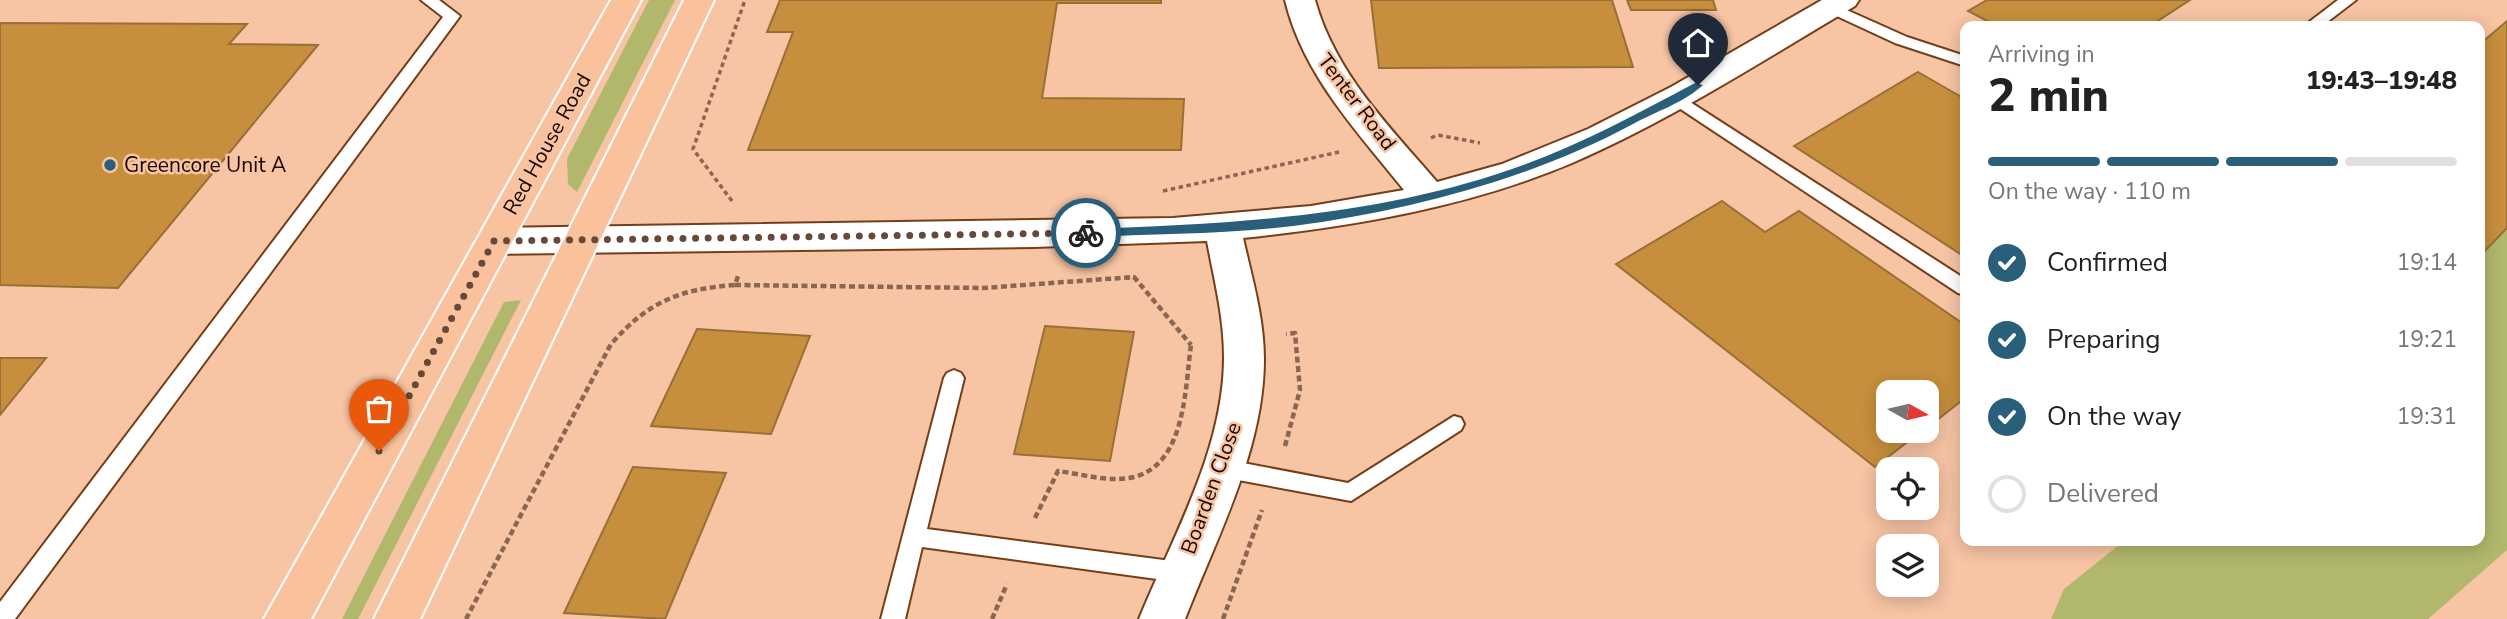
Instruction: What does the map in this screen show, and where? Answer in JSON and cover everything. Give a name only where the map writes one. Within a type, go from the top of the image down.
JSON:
[{"type":"main road","name":"Red House Road","points":[[287,619],[626,0]]},
{"type":"main road","points":[[397,619],[699,0]]},
{"type":"street","name":"Tenter Road","points":[[1300,0],[1307,30],[1321,57],[1429,196]]},
{"type":"street","points":[[494,241],[752,239],[1223,228],[1294,222],[1429,196],[1531,166],[1607,134],[1676,98],[1837,4]]},
{"type":"street","name":"Boarden Close","points":[[1162,619],[1222,468],[1240,406],[1243,339],[1223,228]]},
{"type":"lane","points":[[1,619],[452,16],[429,0]]},
{"type":"lane","points":[[2319,21],[2348,0]]},
{"type":"lane","points":[[1837,4],[1901,40],[1960,59]]},
{"type":"lane","points":[[1676,98],[1960,285]]},
{"type":"lane","points":[[892,619],[954,379]]},
{"type":"lane","points":[[1222,468],[1351,492],[1454,424]]},
{"type":"lane","points":[[915,537],[1179,572]]},
{"type":"path","points":[[735,285],[765,203],[733,201],[693,149],[745,0]]},
{"type":"path","points":[[1156,192],[1350,149],[1428,139],[1438,135],[1512,149],[1531,166]]},
{"type":"path","points":[[466,619],[611,344],[626,326],[657,302],[679,292],[706,286],[984,288],[1134,277],[1191,345],[1175,442],[1163,460],[1147,474],[1132,478],[1058,471],[1021,550]]},
{"type":"green space","points":[[649,0],[675,0],[577,192],[568,184],[567,159]]},
{"type":"green space","points":[[2507,230],[2507,550],[2428,619],[2051,619],[2064,589],[2118,546],[2485,546],[2485,249]]},
{"type":"green space","points":[[521,300],[358,619],[342,619],[504,302]]},
{"type":"building","points":[[780,0],[1161,0],[1161,3],[1057,3],[1042,98],[1184,99],[1181,150],[748,150],[793,32],[767,32]]},
{"type":"building","points":[[1371,0],[1612,0],[1633,67],[1379,68]]},
{"type":"building","points":[[1627,0],[1713,0],[1716,10],[1631,10]]},
{"type":"building","points":[[1987,0],[2190,0],[2158,21],[1987,21],[1968,11]]},
{"type":"building","points":[[2507,21],[2507,228],[2485,251],[2485,40]]},
{"type":"building","name":"Greencore Unit A","points":[[0,23],[247,24],[229,44],[318,45],[118,288],[0,285]]},
{"type":"building","points":[[1918,72],[1960,96],[1960,254],[1794,146]]},
{"type":"building","points":[[1722,201],[1765,232],[1799,211],[1960,322],[1960,402],[1939,419],[1939,380],[1876,380],[1876,443],[1906,443],[1888,457],[1876,457],[1875,467],[1616,264]]},
{"type":"building","points":[[1045,326],[1134,332],[1110,461],[1014,454]]},
{"type":"building","points":[[697,329],[810,336],[771,434],[651,426]]},
{"type":"building","points":[[0,358],[46,358],[0,415]]},
{"type":"building","points":[[633,467],[726,473],[665,619],[564,613]]},
{"type":"way so far","points":[[379,451],[494,241],[1086,233]]},
{"type":"place","name":"Greencore Unit A","points":[[110,165]]},
{"type":"route","points":[[1086,233],[1223,228],[1294,222],[1429,196],[1513,173],[1561,155],[1607,134],[1698,85]]}]
